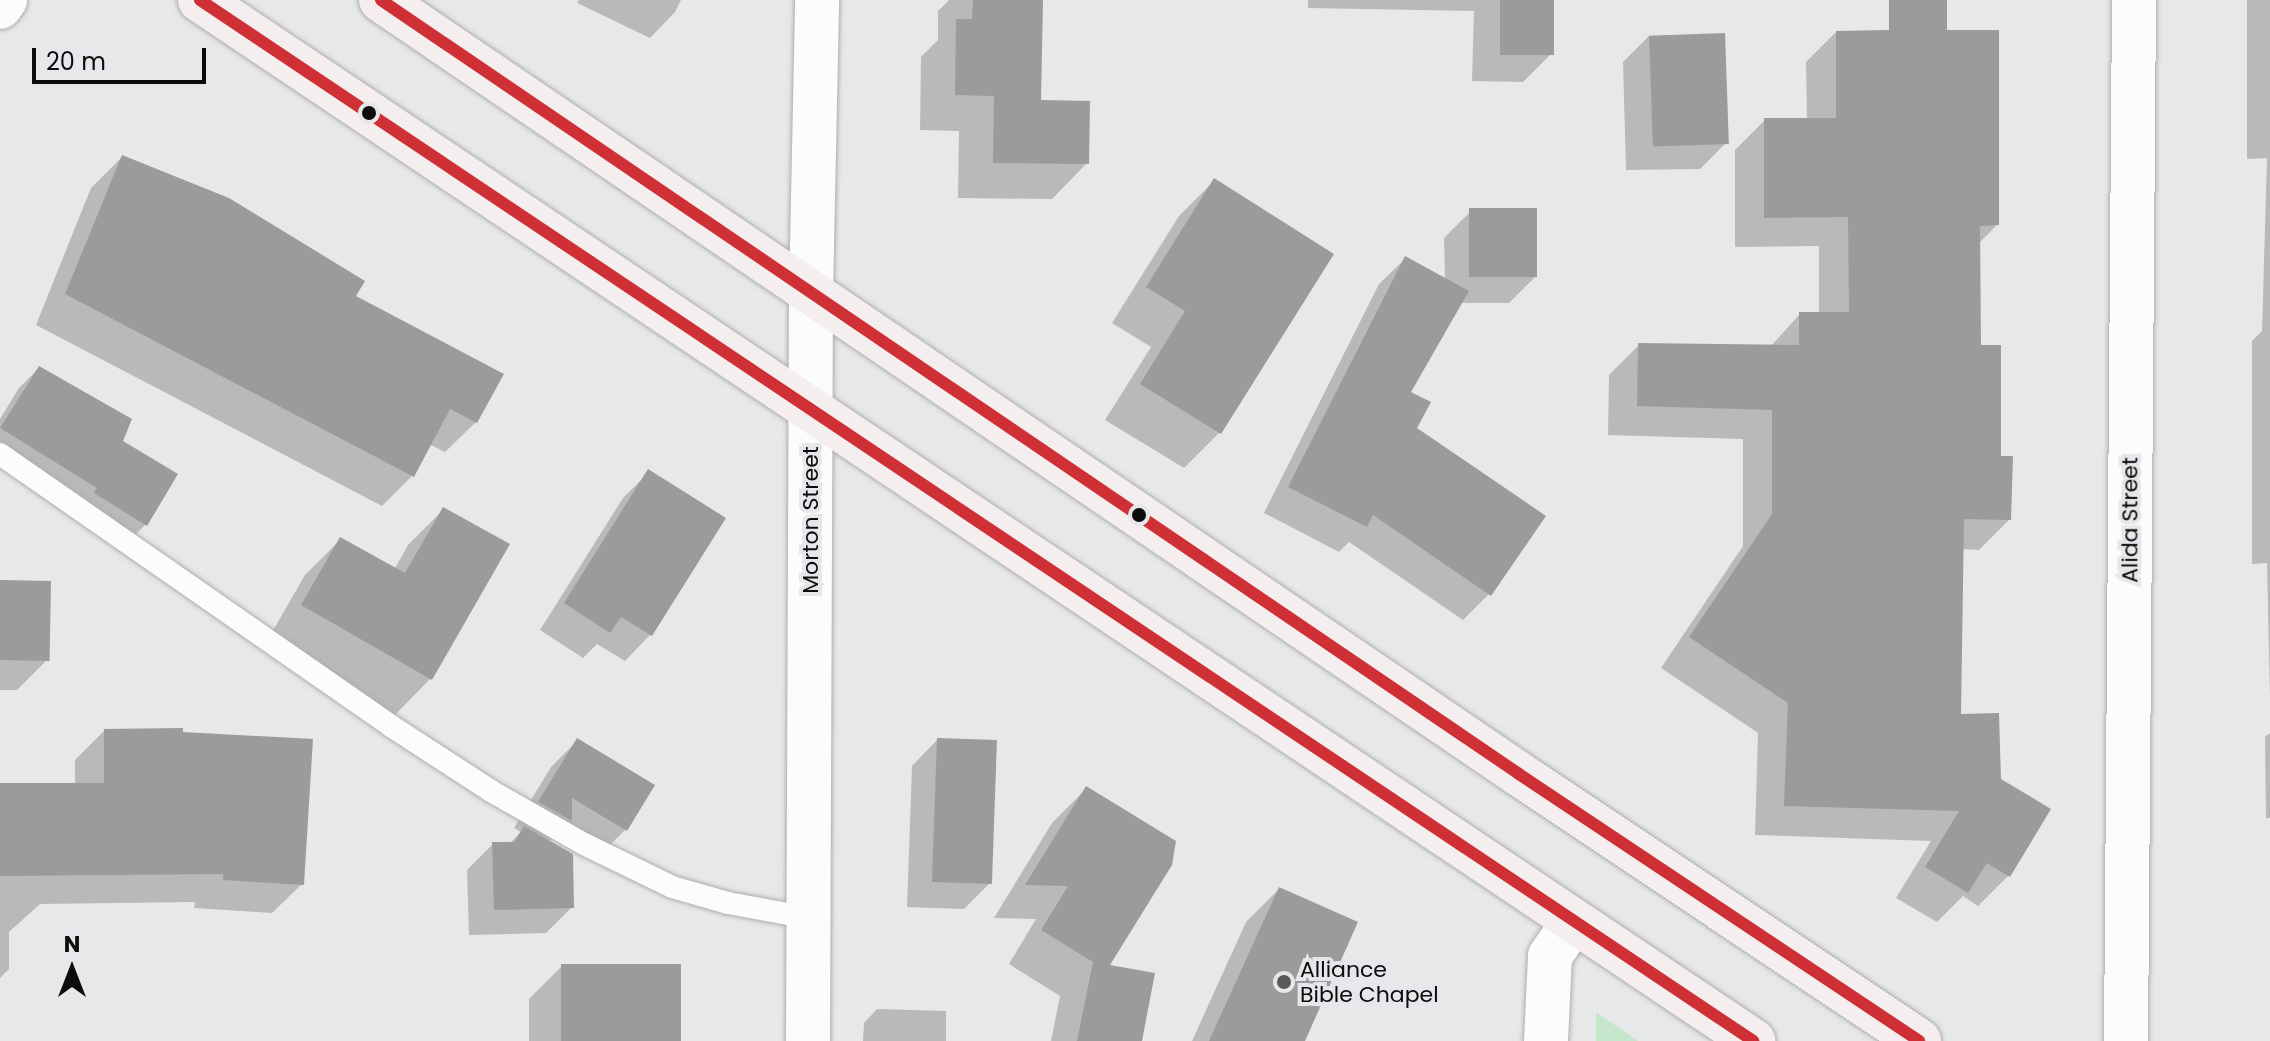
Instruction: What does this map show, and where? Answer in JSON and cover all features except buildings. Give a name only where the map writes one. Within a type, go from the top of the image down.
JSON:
[{"type":"main road","points":[[200,0],[1753,1041]]},
{"type":"main road","points":[[381,0],[811,294],[1919,1041]]},
{"type":"street","points":[[0,7],[5,0]]},
{"type":"street","name":"Morton Street","points":[[808,1041],[811,294],[817,0]]},
{"type":"street","name":"Alida Street","points":[[2126,1041],[2134,0]]},
{"type":"street","points":[[1546,1041],[1550,956],[1574,921]]},
{"type":"lane","points":[[0,454],[391,726],[491,791],[584,844],[672,887],[728,903],[810,918]]},
{"type":"green space","points":[[1596,1012],[1638,1041],[1596,1041]]},
{"type":"transit line","points":[[200,0],[1753,1041]]},
{"type":"transit line","points":[[381,0],[1519,774],[1919,1041]]},
{"type":"place","name":"Alliance Bible Chapel","points":[[1284,982]]}]
